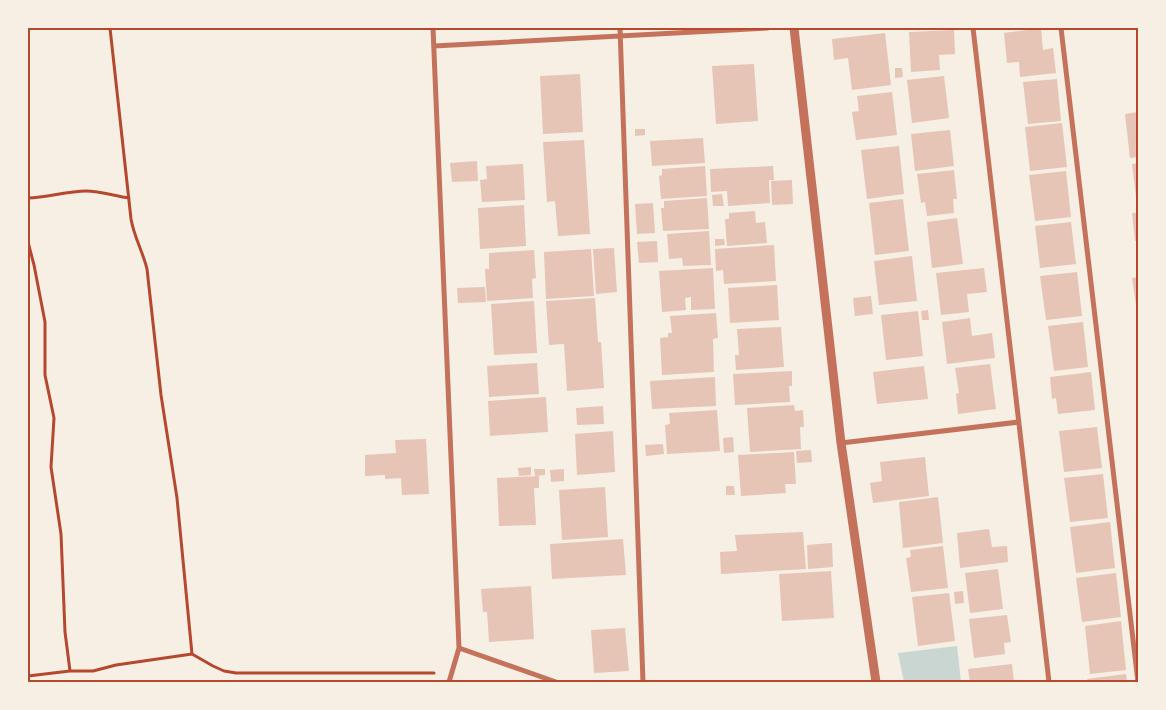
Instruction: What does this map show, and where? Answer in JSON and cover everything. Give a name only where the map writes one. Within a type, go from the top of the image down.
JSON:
[{"type":"street","points":[[433,28],[459,648],[449,682]]},
{"type":"street","points":[[620,28],[643,682]]},
{"type":"street","points":[[434,46],[768,28]]},
{"type":"street","points":[[794,28],[841,442],[876,682]]},
{"type":"street","points":[[972,28],[1050,682]]},
{"type":"street","points":[[1062,28],[1138,682]]},
{"type":"street","points":[[841,442],[1019,422]]},
{"type":"street","points":[[459,648],[556,682]]},
{"type":"path","points":[[110,28],[133,230],[141,249],[146,269],[161,395],[177,498],[192,654]]},
{"type":"path","points":[[28,198],[86,191],[129,198]]},
{"type":"path","points":[[28,242],[45,322],[45,375],[54,418],[51,467],[61,534],[65,632],[70,671]]},
{"type":"path","points":[[28,676],[70,671],[93,671],[116,665],[192,654],[224,672],[236,673],[452,673]]},
{"type":"shaded area","points":[[957,646],[961,682],[904,682],[898,653]]},
{"type":"building","points":[[1041,28],[1043,50],[1053,48],[1056,73],[1020,77],[1019,62],[1007,63],[1004,33]]},
{"type":"building","points":[[954,30],[955,54],[939,55],[940,70],[911,72],[909,32]]},
{"type":"building","points":[[885,33],[891,85],[852,90],[848,58],[834,60],[832,39]]},
{"type":"building","points":[[754,64],[758,121],[716,124],[712,66]]},
{"type":"building","points":[[895,68],[902,68],[903,77],[895,78]]},
{"type":"building","points":[[580,74],[583,132],[543,134],[540,76]]},
{"type":"building","points":[[944,76],[949,118],[912,123],[907,80]]},
{"type":"building","points":[[1057,79],[1061,121],[1028,124],[1023,82]]},
{"type":"building","points":[[892,92],[897,135],[856,140],[852,112],[859,111],[857,96]]},
{"type":"building","points":[[1138,112],[1138,157],[1130,158],[1125,114]]},
{"type":"building","points":[[1062,123],[1067,167],[1030,171],[1025,127]]},
{"type":"building","points":[[635,129],[645,129],[645,135],[635,136]]},
{"type":"building","points":[[950,130],[954,166],[915,171],[911,134]]},
{"type":"building","points":[[703,138],[705,163],[652,166],[650,141]]},
{"type":"building","points":[[584,140],[590,234],[558,236],[555,201],[547,202],[543,142]]},
{"type":"building","points":[[899,146],[904,194],[867,199],[861,150]]},
{"type":"building","points":[[477,161],[478,181],[452,182],[450,163]]},
{"type":"building","points":[[1138,163],[1138,205],[1137,205],[1132,164]]},
{"type":"building","points":[[523,164],[525,200],[482,202],[480,180],[487,179],[486,166]]},
{"type":"building","points":[[705,166],[707,196],[661,199],[659,176],[662,175],[662,169]]},
{"type":"building","points":[[773,166],[774,180],[769,180],[770,203],[728,206],[727,191],[711,192],[710,169]]},
{"type":"building","points":[[954,170],[957,199],[953,199],[954,213],[927,216],[925,202],[921,203],[917,174]]},
{"type":"building","points":[[1066,171],[1071,217],[1035,221],[1029,175]]},
{"type":"building","points":[[792,180],[793,204],[772,205],[771,181]]},
{"type":"building","points":[[722,194],[724,206],[713,206],[712,195]]},
{"type":"building","points":[[707,198],[709,229],[663,231],[661,208],[664,208],[664,201]]},
{"type":"building","points":[[903,199],[909,251],[875,255],[869,203]]},
{"type":"building","points":[[653,203],[655,233],[637,234],[635,204]]},
{"type":"building","points":[[524,205],[526,246],[480,249],[478,208]]},
{"type":"building","points":[[755,211],[756,223],[765,222],[767,243],[727,246],[725,219],[729,219],[729,213]]},
{"type":"building","points":[[1132,213],[1138,213],[1138,241],[1135,241]]},
{"type":"building","points":[[957,218],[963,264],[932,268],[927,222]]},
{"type":"building","points":[[1071,222],[1076,264],[1040,268],[1035,226]]},
{"type":"building","points":[[709,231],[711,265],[683,266],[682,258],[669,259],[667,234]]},
{"type":"building","points":[[715,239],[724,239],[725,245],[715,246]]},
{"type":"building","points":[[657,241],[658,262],[639,263],[637,242]]},
{"type":"building","points":[[774,245],[776,281],[724,284],[723,270],[716,271],[715,249]]},
{"type":"building","points":[[614,248],[617,292],[596,294],[593,249]]},
{"type":"building","points":[[591,249],[594,296],[546,299],[544,252]]},
{"type":"building","points":[[534,250],[536,278],[532,279],[533,298],[487,301],[485,269],[489,269],[489,253]]},
{"type":"building","points":[[912,256],[917,301],[879,305],[874,261]]},
{"type":"building","points":[[713,268],[715,309],[691,310],[691,297],[685,298],[686,310],[662,312],[659,271]]},
{"type":"building","points":[[984,268],[987,292],[967,294],[969,312],[941,315],[936,273]]},
{"type":"building","points":[[1077,272],[1082,316],[1046,320],[1040,276]]},
{"type":"building","points":[[1138,277],[1138,305],[1136,305],[1132,278]]},
{"type":"building","points":[[777,285],[779,320],[730,323],[728,288]]},
{"type":"building","points":[[485,287],[486,302],[458,303],[457,288]]},
{"type":"building","points":[[871,296],[873,314],[855,316],[853,298]]},
{"type":"building","points":[[595,298],[598,342],[601,342],[604,388],[567,391],[564,344],[549,345],[546,301]]},
{"type":"building","points":[[534,301],[537,353],[494,355],[491,304]]},
{"type":"building","points":[[928,310],[929,320],[922,320],[921,311]]},
{"type":"building","points":[[918,311],[923,356],[886,360],[881,315]]},
{"type":"building","points":[[716,313],[718,338],[713,339],[714,372],[662,375],[660,338],[668,337],[668,333],[672,333],[670,316]]},
{"type":"building","points":[[970,318],[972,336],[992,333],[995,358],[947,364],[942,322]]},
{"type":"building","points":[[1083,322],[1088,367],[1054,371],[1048,326]]},
{"type":"building","points":[[781,327],[784,367],[736,370],[735,355],[739,355],[737,329]]},
{"type":"building","points":[[537,363],[539,394],[489,397],[487,366]]},
{"type":"building","points":[[990,364],[996,409],[958,414],[956,394],[959,393],[955,368]]},
{"type":"building","points":[[924,366],[928,399],[877,404],[873,372]]},
{"type":"building","points":[[792,371],[792,386],[789,386],[790,402],[735,405],[733,374]]},
{"type":"building","points":[[1091,372],[1095,410],[1058,414],[1056,398],[1052,399],[1050,377]]},
{"type":"building","points":[[715,377],[716,406],[652,409],[650,381]]},
{"type":"building","points":[[546,397],[548,432],[490,436],[488,401]]},
{"type":"building","points":[[794,405],[795,411],[803,410],[804,427],[800,427],[801,449],[750,452],[747,408]]},
{"type":"building","points":[[603,406],[604,424],[577,425],[576,408]]},
{"type":"building","points":[[717,410],[720,451],[667,454],[665,425],[670,424],[669,413]]},
{"type":"building","points":[[1097,427],[1102,468],[1064,472],[1059,431]]},
{"type":"building","points":[[613,431],[615,472],[577,475],[575,434]]},
{"type":"building","points":[[733,437],[734,452],[724,453],[723,438]]},
{"type":"building","points":[[426,439],[429,494],[402,495],[401,478],[385,479],[385,475],[365,476],[365,455],[396,453],[395,440]]},
{"type":"building","points":[[663,444],[664,454],[646,456],[645,445]]},
{"type":"building","points":[[811,450],[812,462],[797,463],[796,451]]},
{"type":"building","points":[[794,452],[796,484],[785,484],[786,493],[741,496],[738,455]]},
{"type":"building","points":[[925,457],[929,496],[873,503],[870,483],[882,481],[880,462]]},
{"type":"building","points":[[531,467],[531,475],[519,476],[518,468]]},
{"type":"building","points":[[534,469],[545,469],[545,475],[535,476]]},
{"type":"building","points":[[564,469],[564,481],[551,482],[550,470]]},
{"type":"building","points":[[1103,474],[1108,518],[1070,522],[1064,478]]},
{"type":"building","points":[[539,476],[539,488],[534,488],[536,525],[499,526],[497,478]]},
{"type":"building","points":[[726,486],[734,486],[735,495],[726,495]]},
{"type":"building","points":[[605,487],[608,537],[562,540],[559,490]]},
{"type":"building","points":[[938,497],[943,543],[903,548],[899,502]]},
{"type":"building","points":[[1110,522],[1115,568],[1076,573],[1070,527]]},
{"type":"building","points":[[989,529],[992,547],[1007,546],[1008,562],[960,568],[957,533]]},
{"type":"building","points":[[803,532],[806,569],[721,574],[720,552],[737,551],[735,535]]},
{"type":"building","points":[[623,539],[626,575],[552,579],[550,544]]},
{"type":"building","points":[[832,543],[833,567],[808,569],[807,545]]},
{"type":"building","points":[[943,546],[948,588],[911,592],[906,558],[911,557],[910,550]]},
{"type":"building","points":[[998,569],[1003,609],[970,613],[965,573]]},
{"type":"building","points":[[831,571],[834,618],[782,621],[779,574]]},
{"type":"building","points":[[1116,573],[1121,617],[1082,622],[1076,578]]},
{"type":"building","points":[[531,586],[534,639],[489,642],[487,612],[483,612],[481,589]]},
{"type":"building","points":[[963,591],[964,603],[955,604],[954,592]]},
{"type":"building","points":[[949,593],[955,641],[918,646],[912,597]]},
{"type":"building","points":[[1007,615],[1011,642],[1004,643],[1005,654],[974,658],[969,619]]},
{"type":"building","points":[[1121,621],[1126,670],[1090,674],[1085,626]]},
{"type":"building","points":[[625,628],[629,671],[594,673],[591,630]]},
{"type":"building","points":[[1012,664],[1014,682],[970,682],[968,669]]},
{"type":"building","points":[[1126,674],[1127,682],[1088,682],[1087,679]]}]
